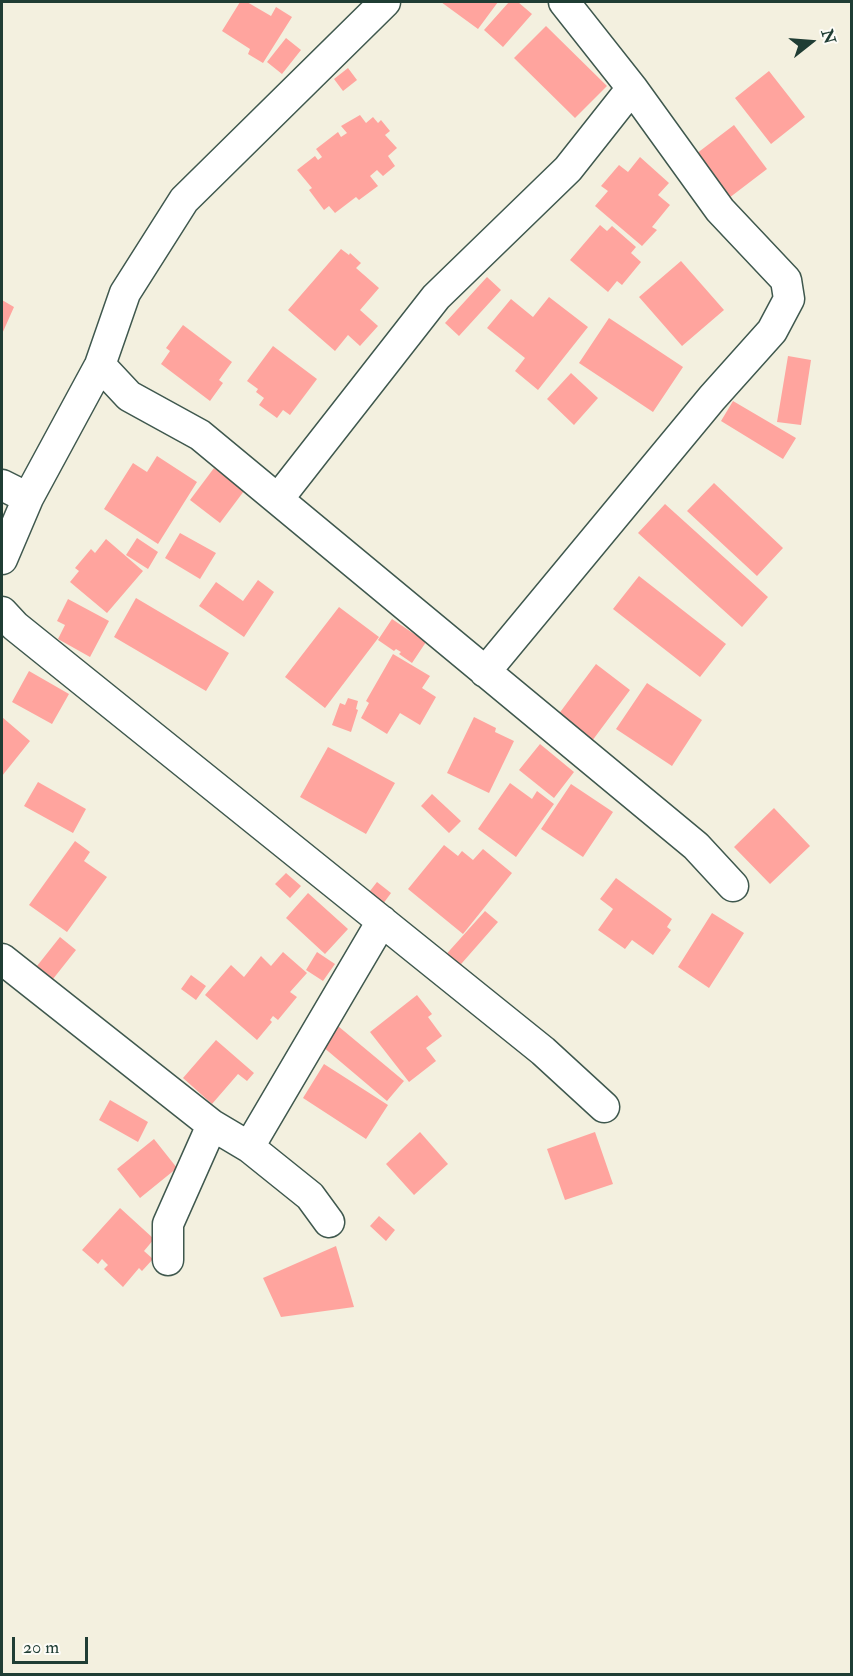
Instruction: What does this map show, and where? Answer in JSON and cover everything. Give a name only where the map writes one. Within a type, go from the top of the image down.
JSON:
[{"type":"street","points":[[2,559],[28,498],[100,365],[125,293],[184,200],[385,2]]},
{"type":"street","points":[[484,672],[712,398],[772,332],[789,299],[786,280],[720,210],[632,87],[564,2]]},
{"type":"street","points":[[278,499],[436,297],[568,169],[632,87]]},
{"type":"street","points":[[100,365],[129,396],[200,435],[278,499],[696,846],[733,886]]},
{"type":"street","points":[[2,485],[28,498]]},
{"type":"street","points":[[2,612],[15,626],[543,1052],[604,1107]]},
{"type":"street","points":[[249,1147],[382,921]]},
{"type":"street","points":[[2,959],[212,1125],[249,1147],[310,1196],[328,1222]]},
{"type":"street","points":[[168,1260],[168,1224],[212,1125]]},
{"type":"building","points":[[240,2],[247,2],[271,16],[276,7],[292,17],[263,63],[248,54],[250,49],[222,31]]},
{"type":"building","points":[[441,2],[498,2],[478,29]]},
{"type":"building","points":[[509,2],[518,2],[532,14],[503,47],[484,30]]},
{"type":"building","points":[[546,26],[607,86],[575,118],[514,58]]},
{"type":"building","points":[[286,38],[301,50],[282,74],[267,62]]},
{"type":"building","points":[[348,68],[357,80],[343,91],[334,79]]},
{"type":"building","points":[[769,71],[805,117],[771,144],[735,98]]},
{"type":"building","points":[[360,115],[366,123],[373,117],[378,123],[381,120],[390,131],[385,135],[397,148],[388,156],[395,166],[383,176],[377,170],[370,176],[378,186],[359,200],[356,197],[335,213],[329,206],[324,210],[309,190],[312,188],[297,170],[315,156],[318,160],[322,157],[316,149],[338,132],[341,137],[347,133],[341,126]]},
{"type":"building","points":[[734,125],[767,169],[729,198],[696,154]]},
{"type":"building","points":[[640,157],[669,183],[658,195],[670,205],[652,227],[657,230],[642,246],[595,206],[608,191],[601,186],[619,165],[628,172]]},
{"type":"building","points":[[600,225],[607,231],[612,226],[636,247],[631,253],[641,262],[622,285],[617,281],[608,292],[570,260]]},
{"type":"building","points":[[341,249],[349,255],[350,253],[361,263],[356,268],[379,288],[360,310],[378,326],[360,346],[348,335],[335,351],[288,310]]},
{"type":"building","points":[[681,261],[724,310],[682,346],[639,297]]},
{"type":"building","points":[[487,277],[501,290],[459,336],[445,323]]},
{"type":"building","points":[[549,297],[588,327],[538,390],[515,371],[525,358],[487,328],[511,299],[533,317]]},
{"type":"building","points":[[2,300],[14,307],[2,334]]},
{"type":"building","points":[[609,318],[683,367],[653,412],[579,363]]},
{"type":"building","points":[[183,325],[232,362],[219,380],[223,383],[210,401],[161,364],[170,351],[166,348]]},
{"type":"building","points":[[273,346],[317,379],[290,415],[283,410],[277,418],[259,405],[264,398],[256,392],[258,389],[247,381]]},
{"type":"building","points":[[788,356],[811,360],[801,425],[777,422]]},
{"type":"building","points":[[571,373],[598,398],[574,425],[547,399]]},
{"type":"building","points":[[733,401],[796,438],[783,459],[721,421]]},
{"type":"building","points":[[157,456],[197,482],[158,544],[104,509],[133,463],[147,472]]},
{"type":"building","points":[[214,468],[244,491],[220,523],[190,500]]},
{"type":"building","points":[[714,483],[783,548],[757,576],[687,511]]},
{"type":"building","points":[[665,504],[768,597],[742,627],[638,533]]},
{"type":"building","points":[[180,533],[216,553],[200,579],[165,558]]},
{"type":"building","points":[[137,538],[158,552],[148,569],[126,555]]},
{"type":"building","points":[[106,539],[143,571],[107,613],[70,582],[79,571],[75,568],[91,549],[95,553]]},
{"type":"building","points":[[639,576],[726,644],[700,677],[613,609]]},
{"type":"building","points":[[258,580],[274,592],[244,637],[199,606],[216,582],[243,601]]},
{"type":"building","points":[[136,598],[229,653],[206,691],[114,637]]},
{"type":"building","points":[[68,599],[109,621],[90,657],[58,639],[65,625],[57,621]]},
{"type":"building","points":[[339,607],[379,637],[325,708],[285,677]]},
{"type":"building","points":[[392,619],[426,642],[412,663],[399,654],[401,652],[396,649],[394,651],[378,640]]},
{"type":"building","points":[[393,654],[430,676],[422,688],[436,697],[420,725],[400,713],[387,734],[361,718],[369,703],[366,701]]},
{"type":"building","points":[[596,664],[630,690],[592,741],[558,715]]},
{"type":"building","points":[[29,671],[69,694],[52,724],[12,702]]},
{"type":"building","points":[[647,683],[702,720],[672,766],[616,729]]},
{"type":"building","points":[[348,698],[358,701],[356,709],[358,710],[351,732],[332,725],[340,703],[345,705]]},
{"type":"building","points":[[2,717],[30,741],[2,776]]},
{"type":"building","points":[[474,717],[496,728],[495,732],[514,741],[489,793],[447,773]]},
{"type":"building","points":[[540,744],[574,772],[554,798],[519,770]]},
{"type":"building","points":[[328,747],[395,783],[366,834],[300,797]]},
{"type":"building","points":[[38,782],[86,809],[73,833],[24,806]]},
{"type":"building","points":[[510,783],[532,799],[537,791],[554,804],[516,857],[478,829]]},
{"type":"building","points":[[571,784],[613,812],[583,857],[541,829]]},
{"type":"building","points":[[432,794],[461,821],[449,833],[421,806]]},
{"type":"building","points":[[774,808],[810,846],[770,884],[734,847]]},
{"type":"building","points":[[75,841],[90,852],[84,861],[107,877],[67,932],[29,905]]},
{"type":"building","points":[[444,845],[458,856],[462,851],[473,860],[483,849],[512,873],[463,934],[408,889]]},
{"type":"building","points":[[286,873],[301,886],[290,898],[275,884]]},
{"type":"building","points":[[616,878],[672,919],[667,927],[671,930],[653,955],[632,940],[625,949],[598,930],[613,909],[600,899]]},
{"type":"building","points":[[377,882],[391,893],[380,908],[366,896]]},
{"type":"building","points":[[308,893],[348,929],[325,954],[286,918]]},
{"type":"building","points":[[485,911],[498,922],[455,971],[442,959]]},
{"type":"building","points":[[712,913],[744,933],[709,988],[678,967]]},
{"type":"building","points":[[60,937],[76,950],[53,979],[37,966]]},
{"type":"building","points":[[283,952],[307,973],[290,992],[297,997],[278,1020],[273,1016],[270,1020],[272,1022],[257,1040],[205,995],[231,965],[244,977],[261,956],[271,966]]},
{"type":"building","points":[[317,952],[335,964],[323,981],[306,970]]},
{"type":"building","points":[[191,975],[206,986],[196,1000],[181,989]]},
{"type":"building","points":[[417,995],[432,1014],[428,1017],[442,1036],[426,1048],[436,1061],[409,1082],[370,1032]]},
{"type":"building","points":[[332,1021],[404,1081],[387,1101],[316,1041]]},
{"type":"building","points":[[216,1040],[254,1073],[247,1081],[238,1074],[212,1104],[183,1078]]},
{"type":"building","points":[[324,1064],[388,1105],[366,1139],[303,1098]]},
{"type":"building","points":[[110,1100],[148,1122],[138,1142],[99,1120]]},
{"type":"building","points":[[420,1132],[448,1164],[414,1195],[386,1164]]},
{"type":"building","points":[[595,1132],[613,1184],[565,1200],[547,1149]]},
{"type":"building","points":[[154,1139],[177,1168],[140,1198],[117,1169]]},
{"type":"building","points":[[120,1208],[154,1239],[144,1251],[153,1259],[142,1271],[139,1268],[123,1287],[104,1269],[108,1265],[102,1259],[98,1264],[82,1250]]},
{"type":"building","points":[[379,1216],[395,1230],[386,1241],[370,1226]]},
{"type":"building","points":[[336,1246],[354,1307],[281,1317],[263,1278]]}]
